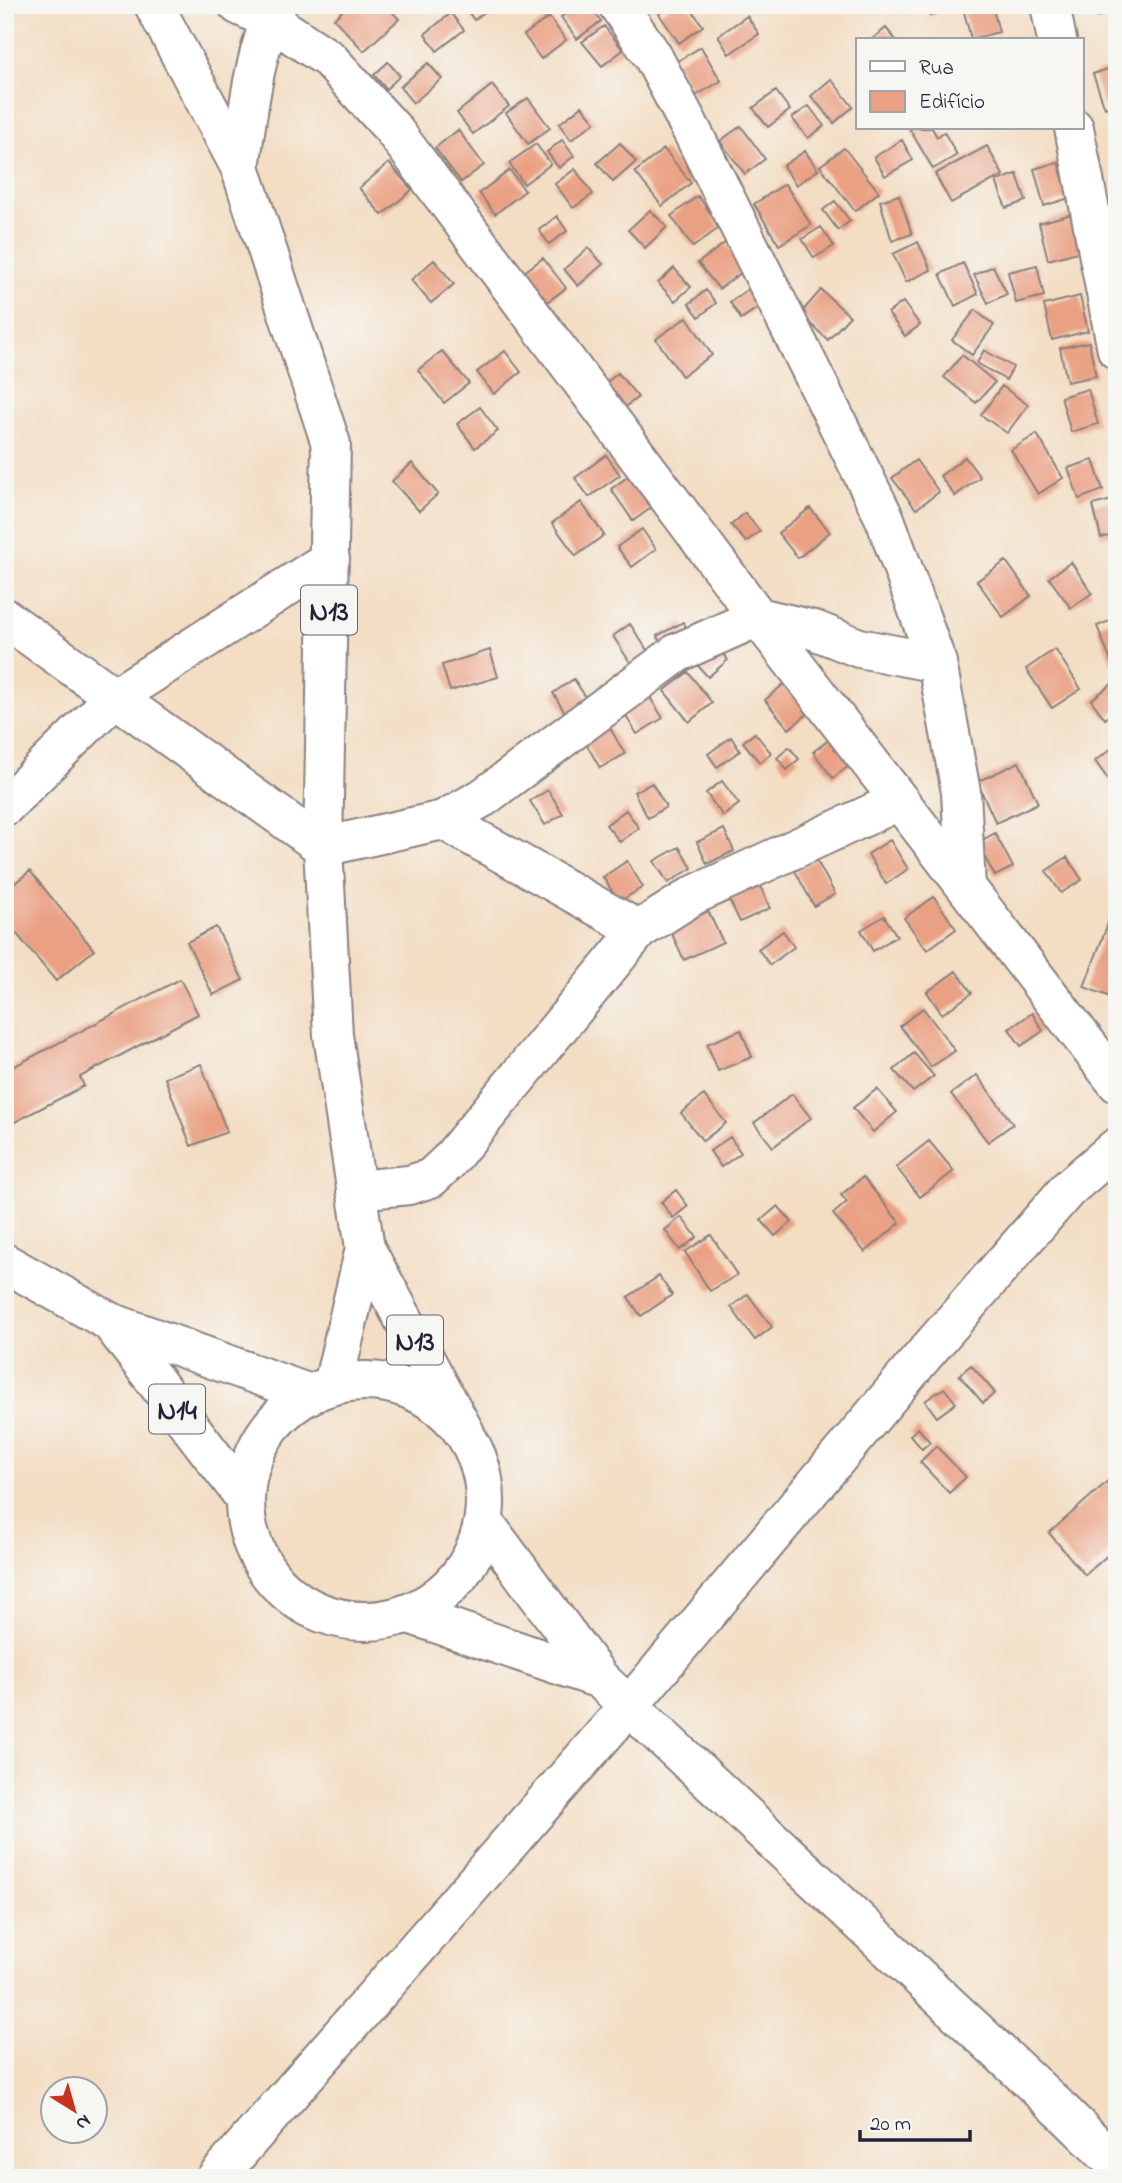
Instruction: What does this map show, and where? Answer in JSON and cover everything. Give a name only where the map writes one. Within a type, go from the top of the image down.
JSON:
[{"type":"street","name":"N13","points":[[154,5],[240,167],[331,444],[323,847],[333,1035],[365,1248],[465,1433]]},
{"type":"street","points":[[618,5],[652,55],[694,135],[885,520],[937,663],[961,792],[966,887]]},
{"type":"street","points":[[1050,5],[1057,38]]},
{"type":"street","points":[[240,167],[261,10],[329,59],[392,128],[758,617],[1117,1083]]},
{"type":"street","points":[[1074,130],[1117,350]]},
{"type":"street","points":[[5,806],[115,697],[330,559]]},
{"type":"street","points":[[5,618],[323,847],[443,820],[484,797],[677,653],[758,617],[814,630],[859,648],[937,663]]},
{"type":"street","points":[[356,1190],[409,1185],[431,1178],[449,1161],[639,930],[694,895],[899,801]]},
{"type":"street","points":[[443,820],[639,930]]},
{"type":"street","points":[[216,2178],[629,1706],[924,1355],[1068,1189],[1117,1147]]},
{"type":"street","name":"N13","points":[[322,1389],[365,1248]]},
{"type":"street","name":"N14","points":[[5,1263],[110,1322],[322,1389]]},
{"type":"street","name":"N14","points":[[110,1322],[244,1497]]},
{"type":"street","points":[[371,1380],[407,1388],[440,1406],[465,1433],[479,1461],[486,1491],[484,1522],[475,1552],[458,1578],[436,1599],[409,1614],[362,1622],[315,1612],[276,1584],[251,1543],[244,1497],[253,1455],[276,1419],[322,1389],[371,1380]]},
{"type":"street","points":[[484,1522],[600,1679],[1117,2165]]},
{"type":"street","points":[[409,1614],[600,1679]]},
{"type":"building","points":[[348,5],[386,5],[399,19],[364,51],[334,19]]},
{"type":"building","points":[[463,5],[494,5],[474,20]]},
{"type":"building","points":[[577,5],[589,5],[601,21],[577,39],[561,17]]},
{"type":"building","points":[[671,5],[688,5],[703,26],[679,43],[659,14]]},
{"type":"building","points":[[925,5],[957,5],[930,16]]},
{"type":"building","points":[[992,5],[999,32],[971,38],[963,8]]},
{"type":"building","points":[[1093,5],[1113,5],[1115,11],[1097,17]]},
{"type":"building","points":[[451,13],[464,30],[437,51],[425,34]]},
{"type":"building","points":[[747,16],[759,34],[729,54],[718,36]]},
{"type":"building","points":[[549,17],[566,40],[541,59],[524,35]]},
{"type":"building","points":[[604,26],[623,50],[602,66],[582,42]]},
{"type":"building","points":[[886,28],[894,38],[874,38]]},
{"type":"building","points":[[701,47],[721,81],[695,96],[676,62]]},
{"type":"building","points":[[388,62],[400,76],[386,89],[374,75]]},
{"type":"building","points":[[428,63],[442,79],[413,103],[400,87]]},
{"type":"building","points":[[1117,66],[1117,104],[1105,108],[1093,74]]},
{"type":"building","points":[[831,79],[853,107],[834,123],[811,96]]},
{"type":"building","points":[[492,85],[509,106],[473,134],[457,113]]},
{"type":"building","points":[[776,91],[790,110],[768,127],[753,108]]},
{"type":"building","points":[[528,98],[550,128],[528,144],[506,113]]},
{"type":"building","points":[[582,106],[595,122],[571,140],[559,124]]},
{"type":"building","points":[[809,106],[824,126],[808,138],[792,118]]},
{"type":"building","points":[[741,126],[765,159],[745,174],[720,141]]},
{"type":"building","points":[[458,130],[484,165],[461,182],[435,148]]},
{"type":"building","points":[[910,130],[933,130],[937,137],[944,132],[957,155],[933,169]]},
{"type":"building","points":[[562,140],[574,156],[559,168],[547,152]]},
{"type":"building","points":[[902,140],[913,160],[885,176],[874,157]]},
{"type":"building","points":[[620,143],[636,162],[613,182],[597,163]]},
{"type":"building","points":[[536,144],[551,164],[524,184],[509,163]]},
{"type":"building","points":[[987,146],[1003,175],[951,203],[935,174]]},
{"type":"building","points":[[844,148],[879,192],[855,211],[820,166]]},
{"type":"building","points":[[664,149],[691,183],[662,206],[635,172]]},
{"type":"building","points":[[805,151],[818,170],[796,185],[783,166]]},
{"type":"building","points":[[1058,162],[1069,198],[1044,206],[1034,169]]},
{"type":"building","points":[[389,163],[412,190],[382,215],[359,188]]},
{"type":"building","points":[[575,169],[593,194],[573,208],[555,184]]},
{"type":"building","points":[[510,170],[525,191],[495,214],[479,193]]},
{"type":"building","points":[[1017,174],[1026,201],[1006,208],[996,181]]},
{"type":"building","points":[[785,184],[811,225],[779,245],[754,204]]},
{"type":"building","points":[[899,195],[912,234],[892,241],[880,201]]},
{"type":"building","points":[[698,196],[720,227],[693,247],[671,216]]},
{"type":"building","points":[[835,201],[850,221],[838,230],[823,210]]},
{"type":"building","points":[[650,210],[667,227],[645,248],[628,230]]},
{"type":"building","points":[[1072,214],[1081,251],[1048,260],[1039,223]]},
{"type":"building","points":[[557,216],[567,231],[549,244],[539,230]]},
{"type":"building","points":[[821,227],[834,246],[814,258],[802,239]]},
{"type":"building","points":[[918,242],[931,270],[906,282],[893,254]]},
{"type":"building","points":[[725,243],[745,270],[719,289],[698,263]]},
{"type":"building","points":[[588,248],[603,264],[578,286],[564,269]]},
{"type":"building","points":[[543,258],[566,288],[546,303],[523,273]]},
{"type":"building","points":[[434,260],[454,284],[431,303],[411,280]]},
{"type":"building","points":[[963,263],[978,294],[955,306],[940,274]]},
{"type":"building","points":[[1037,265],[1044,296],[1016,303],[1008,272]]},
{"type":"building","points":[[993,266],[1007,294],[988,303],[974,275]]},
{"type":"building","points":[[674,268],[691,287],[675,301],[658,283]]},
{"type":"building","points":[[751,287],[763,304],[741,319],[730,302]]},
{"type":"building","points":[[706,290],[716,303],[699,317],[689,304]]},
{"type":"building","points":[[821,290],[850,316],[828,340],[800,314]]},
{"type":"building","points":[[1080,296],[1088,331],[1052,340],[1044,305]]},
{"type":"building","points":[[903,302],[920,325],[905,336],[888,313]]},
{"type":"building","points":[[975,310],[994,325],[972,355],[952,340]]},
{"type":"building","points":[[687,317],[712,355],[682,376],[656,339]]},
{"type":"building","points":[[1089,342],[1096,376],[1067,382],[1060,348]]},
{"type":"building","points":[[984,350],[1013,367],[1006,380],[977,363]]},
{"type":"building","points":[[442,351],[469,383],[444,403],[418,370]]},
{"type":"building","points":[[505,351],[521,372],[494,394],[477,372]]},
{"type":"building","points":[[962,355],[995,382],[976,403],[944,377]]},
{"type":"building","points":[[618,373],[638,397],[620,411],[601,387]]},
{"type":"building","points":[[1002,386],[1028,405],[1007,433],[981,415]]},
{"type":"building","points":[[1088,389],[1098,424],[1071,432],[1061,397]]},
{"type":"building","points":[[480,407],[498,431],[475,448],[457,424]]},
{"type":"building","points":[[1037,434],[1063,478],[1038,494],[1011,450]]},
{"type":"building","points":[[606,455],[620,475],[589,497],[575,478]]},
{"type":"building","points":[[965,457],[980,477],[955,496],[940,476]]},
{"type":"building","points":[[916,460],[939,492],[916,509],[892,478]]},
{"type":"building","points":[[1093,460],[1103,490],[1079,499],[1068,468]]},
{"type":"building","points":[[412,463],[438,494],[419,511],[392,481]]},
{"type":"building","points":[[637,470],[659,502],[633,521],[611,489]]},
{"type":"building","points":[[1112,500],[1117,534],[1101,538],[1093,505]]},
{"type":"building","points":[[581,502],[604,535],[576,556],[552,523]]},
{"type":"building","points":[[810,508],[830,532],[798,558],[778,533]]},
{"type":"building","points":[[745,513],[760,531],[746,542],[731,525]]},
{"type":"building","points":[[642,529],[656,549],[632,567],[617,547]]},
{"type":"building","points":[[1006,561],[1031,596],[1003,617],[977,581]]},
{"type":"building","points":[[1071,562],[1092,593],[1071,608],[1049,578]]},
{"type":"building","points":[[1117,618],[1117,662],[1112,664],[1097,626]]},
{"type":"building","points":[[683,622],[691,638],[665,652],[657,636]]},
{"type":"building","points":[[630,624],[649,653],[631,664],[613,636]]},
{"type":"building","points":[[711,641],[728,660],[708,677],[692,659]]},
{"type":"building","points":[[1055,649],[1081,689],[1052,708],[1026,669]]},
{"type":"building","points":[[490,650],[498,677],[450,691],[442,665]]},
{"type":"building","points":[[688,672],[712,703],[689,722],[664,691]]},
{"type":"building","points":[[791,678],[816,707],[789,729],[765,700]]},
{"type":"building","points":[[574,679],[592,707],[570,721],[553,693]]},
{"type":"building","points":[[1117,680],[1117,710],[1105,719],[1091,700]]},
{"type":"building","points":[[649,696],[663,718],[637,734],[624,713]]},
{"type":"building","points":[[606,721],[625,754],[600,768],[581,735]]},
{"type":"building","points":[[755,733],[771,753],[760,763],[743,742]]},
{"type":"building","points":[[835,735],[855,761],[833,778],[813,752]]},
{"type":"building","points":[[731,737],[740,751],[717,767],[708,754]]},
{"type":"building","points":[[1115,746],[1117,748],[1117,792],[1095,761]]},
{"type":"building","points":[[789,747],[799,759],[787,770],[777,758]]},
{"type":"building","points":[[1019,762],[1038,803],[996,823],[977,782]]},
{"type":"building","points":[[722,781],[739,804],[723,816],[706,793]]},
{"type":"building","points":[[652,783],[666,807],[648,818],[634,792]]},
{"type":"building","points":[[548,790],[563,814],[545,825],[530,801]]},
{"type":"building","points":[[626,810],[639,828],[620,842],[606,825]]},
{"type":"building","points":[[724,829],[734,851],[707,864],[697,842]]},
{"type":"building","points":[[995,833],[1013,867],[995,876],[977,843]]},
{"type":"building","points":[[890,840],[908,869],[886,884],[868,854]]},
{"type":"building","points":[[679,847],[692,868],[668,883],[654,861]]},
{"type":"building","points":[[1067,857],[1082,880],[1061,893],[1046,871]]},
{"type":"building","points":[[816,859],[835,894],[814,906],[795,871]]},
{"type":"building","points":[[627,861],[643,887],[619,902],[603,877]]},
{"type":"building","points":[[30,871],[94,950],[56,981],[5,920],[5,891]]},
{"type":"building","points":[[758,881],[770,908],[740,922],[727,895]]},
{"type":"building","points":[[934,897],[956,929],[927,950],[904,918]]},
{"type":"building","points":[[1115,905],[1117,906],[1116,999],[1084,987]]},
{"type":"building","points":[[708,911],[723,942],[684,960],[670,930]]},
{"type":"building","points":[[884,916],[897,936],[873,951],[861,930]]},
{"type":"building","points":[[216,927],[243,980],[213,995],[187,942]]},
{"type":"building","points":[[783,931],[794,947],[770,965],[758,949]]},
{"type":"building","points":[[956,971],[972,993],[942,1014],[927,992]]},
{"type":"building","points":[[180,979],[198,1014],[80,1077],[84,1086],[5,1127],[5,1071]]},
{"type":"building","points":[[923,1008],[955,1051],[931,1067],[900,1026]]},
{"type":"building","points":[[1032,1013],[1043,1031],[1021,1046],[1009,1029]]},
{"type":"building","points":[[741,1030],[752,1057],[718,1071],[707,1044]]},
{"type":"building","points":[[914,1053],[934,1076],[913,1092],[894,1070]]},
{"type":"building","points":[[201,1064],[227,1132],[191,1146],[165,1078]]},
{"type":"building","points":[[977,1075],[1013,1124],[988,1142],[951,1094]]},
{"type":"building","points":[[877,1089],[897,1112],[873,1132],[853,1108]]},
{"type":"building","points":[[792,1094],[811,1118],[773,1147],[754,1123]]},
{"type":"building","points":[[704,1095],[726,1123],[703,1141],[681,1113]]},
{"type":"building","points":[[730,1137],[741,1153],[721,1167],[710,1151]]},
{"type":"building","points":[[929,1141],[954,1171],[920,1197],[896,1167]]},
{"type":"building","points":[[863,1177],[900,1223],[865,1252],[833,1214],[847,1202],[841,1195]]},
{"type":"building","points":[[676,1190],[688,1206],[673,1218],[661,1202]]},
{"type":"building","points":[[778,1206],[792,1222],[775,1236],[761,1220]]},
{"type":"building","points":[[681,1217],[697,1237],[680,1250],[665,1230]]},
{"type":"building","points":[[711,1235],[737,1275],[710,1291],[685,1252]]},
{"type":"building","points":[[659,1276],[672,1295],[641,1316],[628,1297]]},
{"type":"building","points":[[748,1294],[772,1327],[755,1340],[731,1307]]},
{"type":"building","points":[[971,1365],[995,1393],[983,1403],[959,1375]]},
{"type":"building","points":[[944,1388],[956,1403],[937,1417],[925,1401]]},
{"type":"building","points":[[918,1428],[930,1442],[922,1449],[910,1435]]},
{"type":"building","points":[[936,1446],[966,1477],[949,1493],[920,1462]]},
{"type":"building","points":[[1117,1473],[1117,1547],[1085,1575],[1049,1533]]}]
